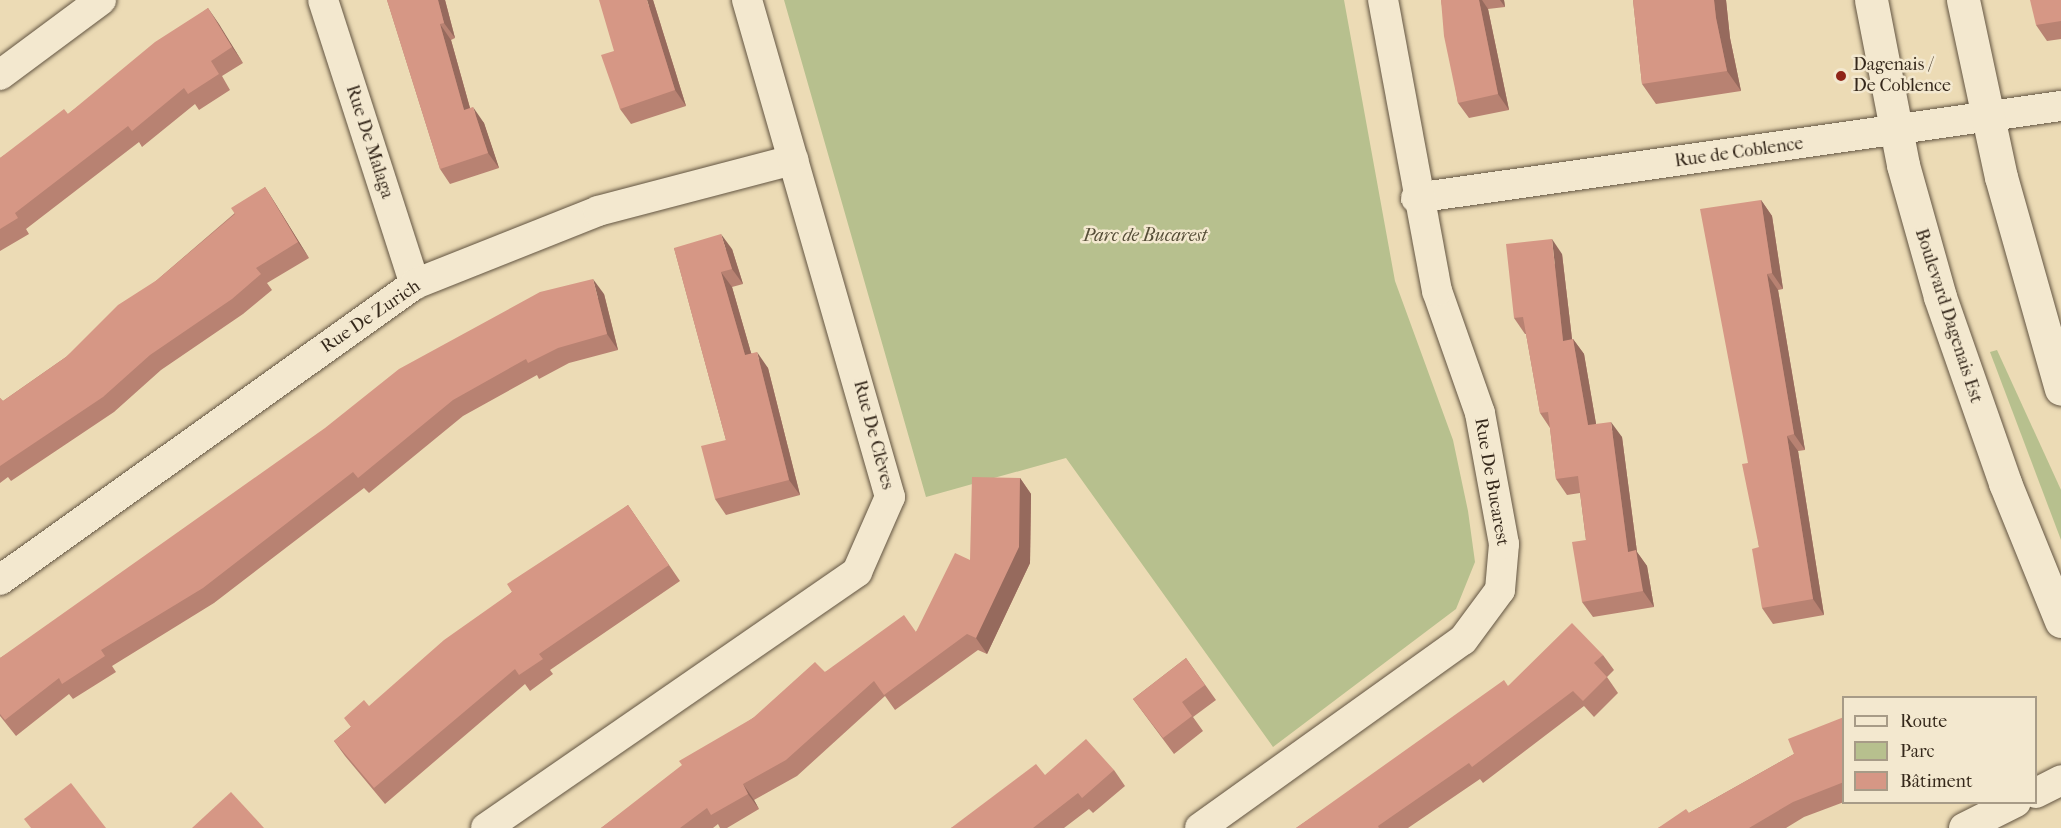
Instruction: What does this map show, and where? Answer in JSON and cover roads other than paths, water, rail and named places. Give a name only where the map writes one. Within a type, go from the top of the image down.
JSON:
[{"type":"main road","name":"Boulevard Dagenais Est","points":[[1871,0],[1896,131],[1960,356],[2061,621]]},
{"type":"main road","points":[[1963,0],[1988,118],[2061,389]]},
{"type":"street","points":[[0,75],[101,0]]},
{"type":"street","name":"Rue De Malaga","points":[[323,0],[415,284]]},
{"type":"street","name":"Rue De Clèves","points":[[486,828],[858,572],[890,497],[747,0]]},
{"type":"street","name":"Rue De Bucarest","points":[[1200,828],[1463,640],[1500,590],[1504,544],[1480,413],[1437,291],[1416,198],[1383,0]]},
{"type":"street","name":"Rue de Coblence","points":[[1416,198],[2061,106]]},
{"type":"street","name":"Rue De Zurich","points":[[0,580],[415,284],[598,211],[793,160]]},
{"type":"street","points":[[2037,792],[2061,780]]},
{"type":"street","points":[[1964,828],[2012,804]]},
{"type":"place","name":"Dagenais / De Coblence","points":[[1841,76]]},
{"type":"park label","name":"Parc de Bucarest","points":[[1145,236]]}]
